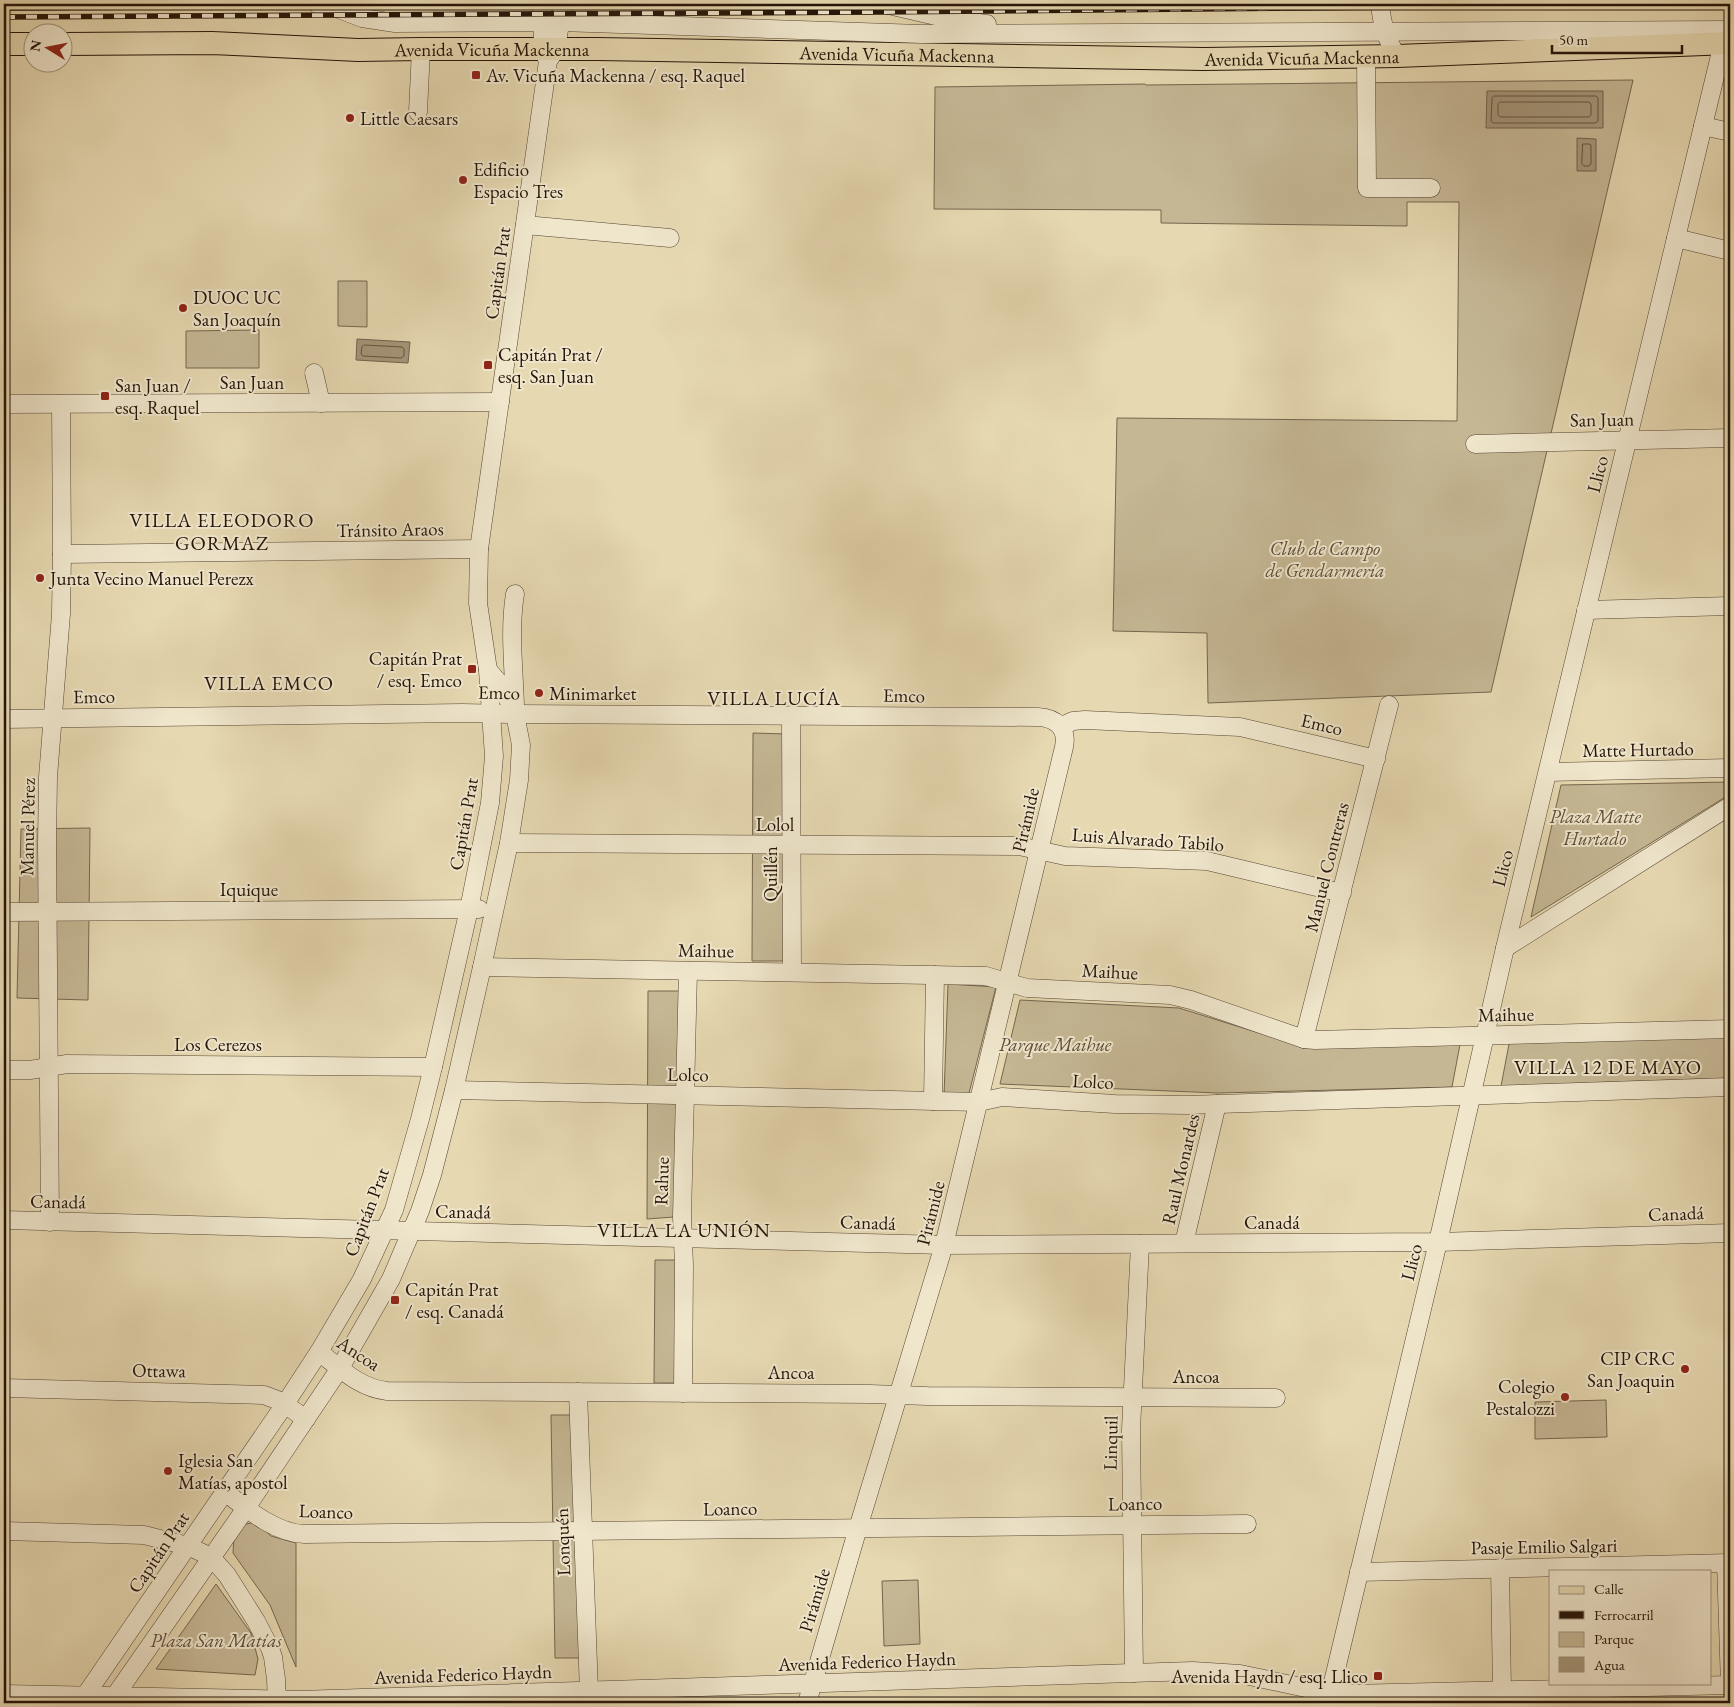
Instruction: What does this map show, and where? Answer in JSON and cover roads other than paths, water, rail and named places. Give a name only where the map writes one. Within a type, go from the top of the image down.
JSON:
[{"type":"main road","name":"Avenida Vicuña Mackenna","points":[[72,44],[212,43],[358,50],[421,49],[549,53],[1204,59],[1397,56],[1728,39]]},
{"type":"main road","points":[[4,44],[22,44]]},
{"type":"street","points":[[317,4],[328,5],[362,18],[395,23],[560,22],[921,34],[1730,21]]},
{"type":"street","points":[[542,4],[542,22],[549,53]]},
{"type":"street","points":[[549,53],[560,22],[563,4]]},
{"type":"street","points":[[884,4],[953,20],[1000,25],[1383,28],[1728,39]]},
{"type":"street","points":[[1380,4],[1383,28],[1388,42],[1397,56]]},
{"type":"street","name":"Llico","points":[[1329,1698],[1586,610],[1703,126],[1728,39]]},
{"type":"street","points":[[418,112],[421,49]]},
{"type":"street","name":"Capitán Prat","points":[[83,1699],[285,1404],[318,1352],[362,1279],[386,1230],[402,1184],[433,1067],[469,909],[490,804],[494,756],[488,670],[478,603],[479,550],[549,53]]},
{"type":"street","points":[[1366,56],[1367,188],[1430,188]]},
{"type":"street","points":[[1703,126],[1730,132]]},
{"type":"street","points":[[525,225],[670,238]]},
{"type":"street","points":[[1676,238],[1730,251]]},
{"type":"street","points":[[314,373],[320,403]]},
{"type":"street","name":"San Juan","points":[[4,404],[500,402]]},
{"type":"street","name":"Manuel Pérez","points":[[50,1222],[47,810],[61,614],[61,404]]},
{"type":"street","name":"San Juan","points":[[1475,444],[1730,438]]},
{"type":"street","name":"Tránsito Araos","points":[[62,554],[479,550]]},
{"type":"street","name":"Capitán Prat","points":[[113,1700],[340,1368],[391,1278],[412,1231],[432,1175],[454,1090],[509,843],[521,761],[519,731],[515,714],[512,637],[515,594]]},
{"type":"street","points":[[1586,610],[1730,606]]},
{"type":"street","name":"Capitán Prat","points":[[488,670],[501,685],[515,714]]},
{"type":"street","name":"Manuel Contreras","points":[[1304,1039],[1389,705]]},
{"type":"street","name":"Emco","points":[[4,719],[462,712],[491,714],[1038,717],[1049,718],[1062,726],[1073,721],[1085,720],[1240,727],[1376,758]]},
{"type":"street","name":"Quillén","points":[[791,715],[792,972]]},
{"type":"street","name":"Pirámide","points":[[807,1703],[944,1245],[1066,740],[1062,726]]},
{"type":"street","name":"Matte Hurtado","points":[[1548,772],[1730,768]]},
{"type":"street","points":[[1505,948],[1729,810]]},
{"type":"street","name":"Lolol","points":[[509,843],[1019,846],[1040,851]]},
{"type":"street","name":"Luis Alvarado Tabilo","points":[[1040,851],[1065,856],[1207,861],[1342,893]]},
{"type":"street","name":"Iquique","points":[[4,912],[495,909]]},
{"type":"street","name":"Maihue","points":[[482,967],[986,976],[1026,988],[1170,995],[1191,1000],[1304,1039],[1326,1041],[1730,1029]]},
{"type":"street","name":"Rahue","points":[[682,1392],[682,1217],[688,971]]},
{"type":"street","points":[[933,1101],[935,975]]},
{"type":"street","name":"Los Cerezos","points":[[4,1070],[30,1070],[68,1064],[433,1067]]},
{"type":"street","name":"Lolco","points":[[454,1090],[979,1102],[1002,1097],[1159,1106],[1730,1087]]},
{"type":"street","name":"Raul Monardes","points":[[1184,1243],[1216,1104]]},
{"type":"street","name":"Canadá","points":[[4,1220],[944,1245],[1438,1242],[1730,1233]]},
{"type":"street","name":"Linquil","points":[[1134,1673],[1131,1430],[1140,1244]]},
{"type":"street","name":"Ancoa","points":[[318,1352],[362,1385],[380,1390],[1276,1398]]},
{"type":"street","name":"Ottawa","points":[[4,1388],[257,1394],[272,1397],[306,1419]]},
{"type":"street","name":"Lonquén","points":[[578,1392],[589,1692]]},
{"type":"street","name":"Loanco","points":[[225,1492],[246,1508],[282,1529],[298,1534],[1247,1524]]},
{"type":"street","points":[[4,1531],[144,1535],[188,1546],[211,1558],[227,1575],[266,1640],[273,1656],[277,1702]]},
{"type":"street","points":[[1728,1563],[1730,1685]]},
{"type":"street","name":"Pasaje Emilio Salgari","points":[[1359,1572],[1500,1568],[1614,1568],[1728,1563]]},
{"type":"street","points":[[1500,1568],[1502,1691]]},
{"type":"street","name":"Avenida Federico Haydn","points":[[4,1694],[113,1700],[277,1702],[1193,1671],[1224,1672],[1329,1698],[1368,1694],[1617,1686],[1730,1685]]},
{"type":"water","points":[[1487,91],[1603,91],[1603,128],[1486,128]]},
{"type":"water","points":[[1577,138],[1596,139],[1596,171],[1577,171]]},
{"type":"water","points":[[357,339],[410,342],[408,363],[356,360]]},
{"type":"railway","points":[[4,8],[729,4]]},
{"type":"railway","points":[[4,17],[878,12],[1730,4]]},
{"type":"place","name":"Av. Vicuña Mackenna / esq. Raquel","points":[[476,75]]},
{"type":"place","name":"Little Caesars","points":[[350,118]]},
{"type":"place","name":"Edificio Espacio Tres","points":[[463,180]]},
{"type":"place","name":"DUOC UC San Joaquín","points":[[183,308]]},
{"type":"place","name":"Capitán Prat / esq. San Juan","points":[[488,365]]},
{"type":"place","name":"San Juan / esq. Raquel","points":[[105,396]]},
{"type":"place","name":"Junta Vecino Manuel Perezx","points":[[40,578]]},
{"type":"place","name":"Capitán Prat / esq. Emco","points":[[472,669]]},
{"type":"place","name":"Minimarket","points":[[539,693]]},
{"type":"place","name":"Capitán Prat / esq. Canadá","points":[[395,1300]]},
{"type":"place","name":"CIP CRC San Joaquin","points":[[1685,1369]]},
{"type":"place","name":"Colegio Pestalozzi","points":[[1565,1397]]},
{"type":"place","name":"Iglesia San Matías, apostol","points":[[168,1471]]},
{"type":"place","name":"Avenida Haydn / esq. Llico","points":[[1378,1676]]},
{"type":"district","name":"VILLA ELEODORO GORMAZ","points":[[222,532]]},
{"type":"district","name":"VILLA EMCO","points":[[269,683]]},
{"type":"district","name":"VILLA LUCÍA","points":[[774,698]]},
{"type":"district","name":"VILLA 12 DE MAYO","points":[[1608,1067]]},
{"type":"district","name":"VILLA LA UNIÓN","points":[[684,1230]]},
{"type":"park label","name":"Club de Campo de Gendarmería","points":[[1325,559]]},
{"type":"park label","name":"Plaza Matte Hurtado","points":[[1595,827]]},
{"type":"park label","name":"Parque Maihue","points":[[1055,1044]]},
{"type":"park label","name":"Plaza San Matías","points":[[216,1640]]}]
